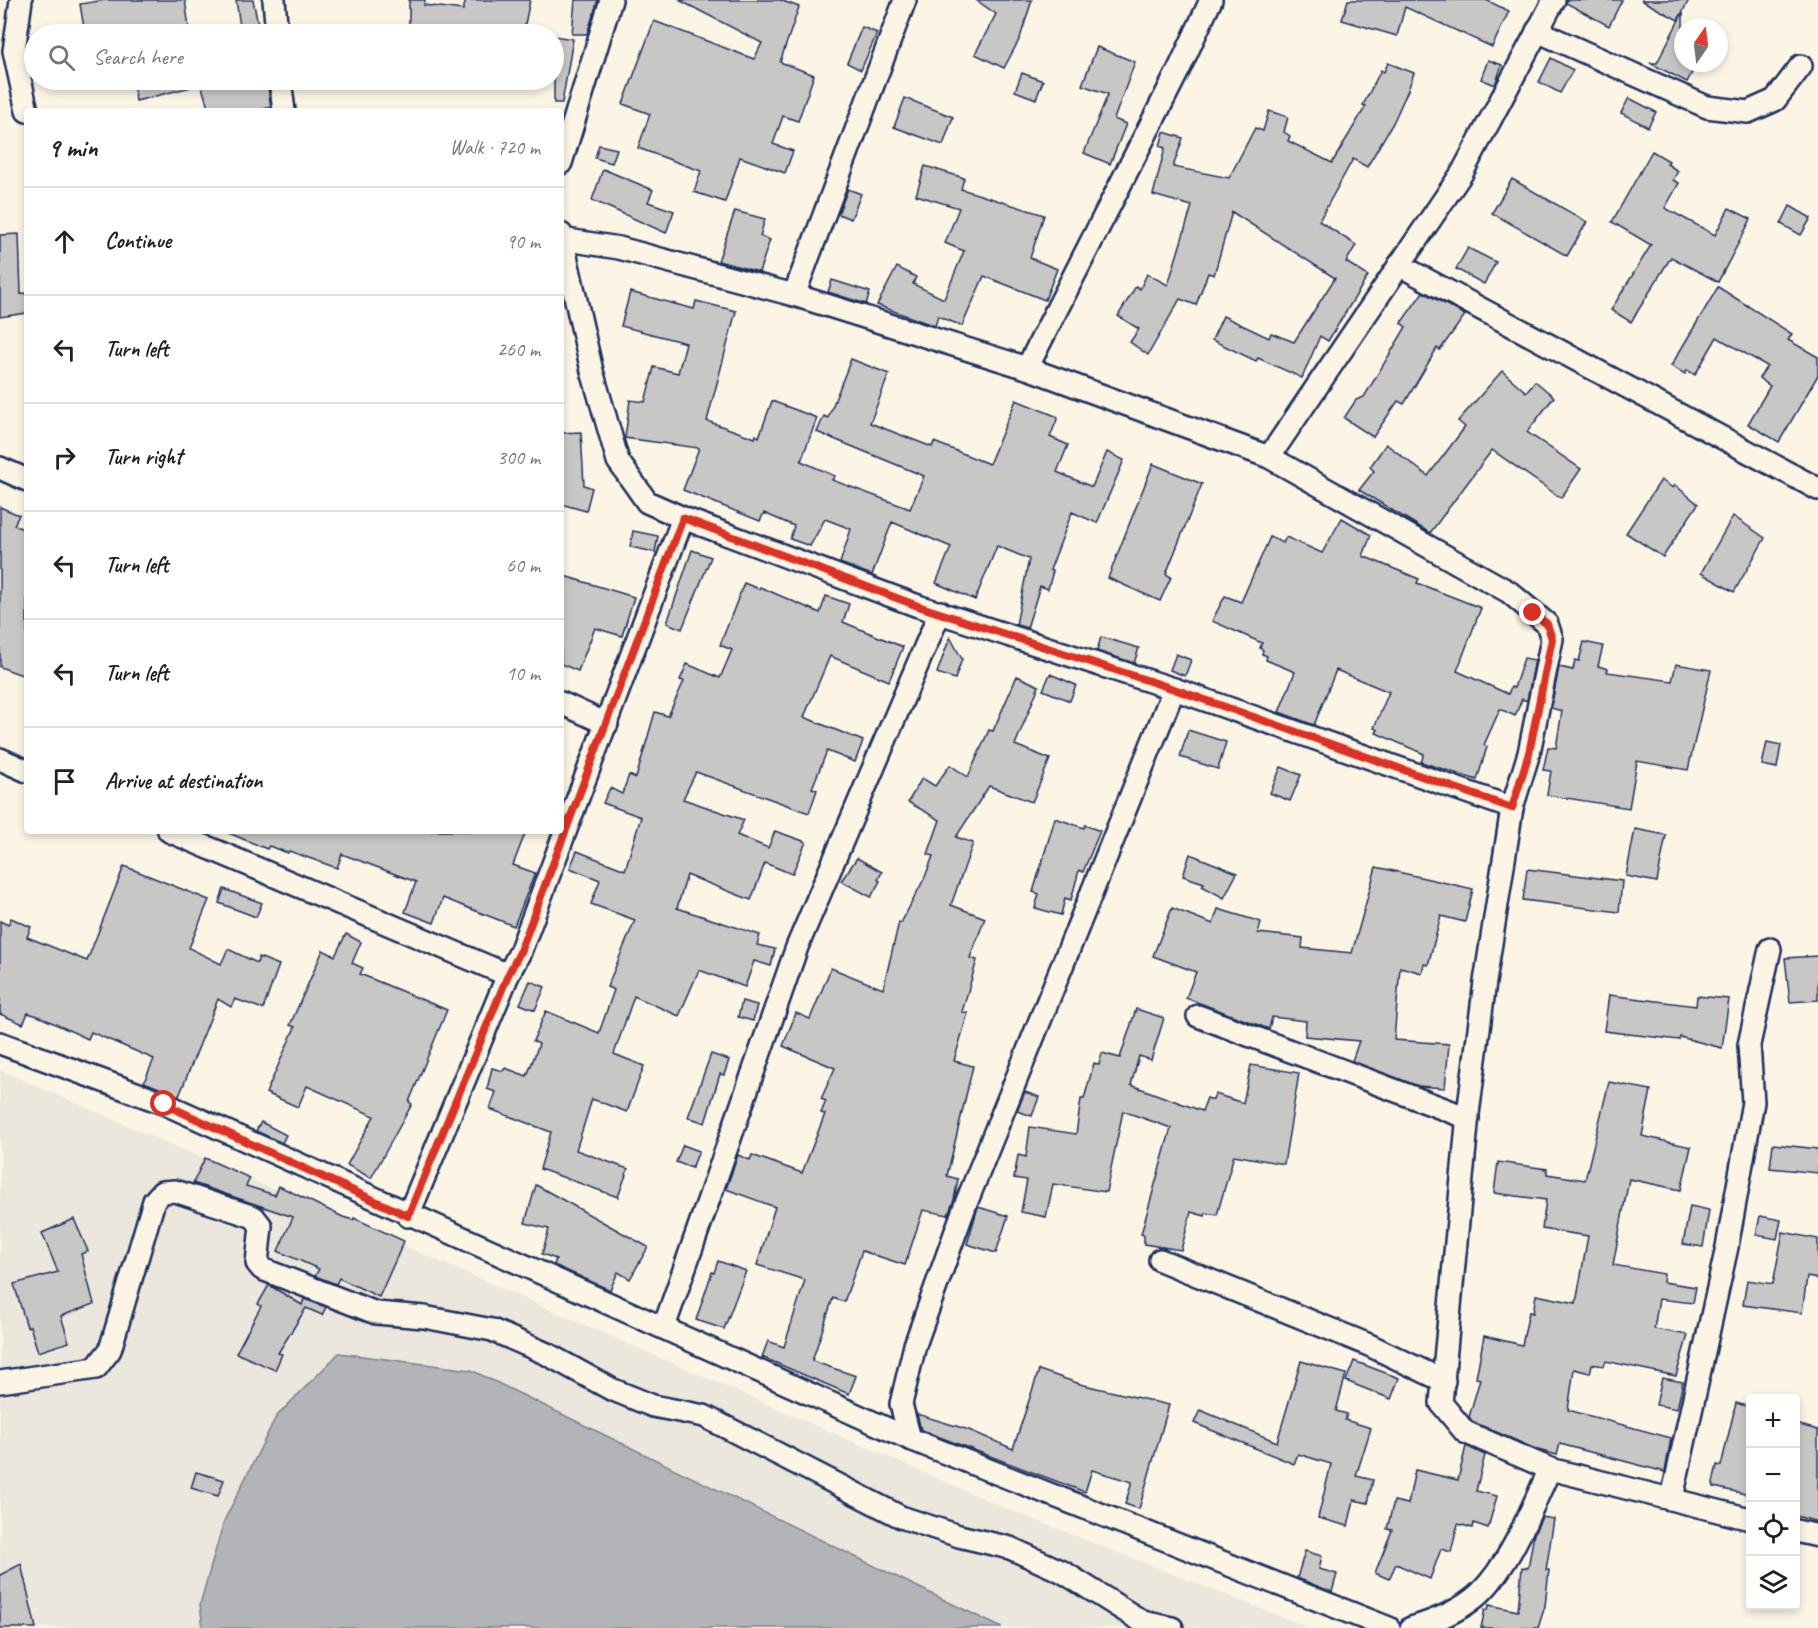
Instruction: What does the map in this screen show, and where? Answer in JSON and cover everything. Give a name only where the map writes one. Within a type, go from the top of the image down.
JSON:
[{"type":"street","points":[[21,0],[14,51],[26,108]]},
{"type":"street","points":[[274,0],[276,24]]},
{"type":"street","points":[[564,153],[611,0]]},
{"type":"street","points":[[794,296],[905,0]]},
{"type":"street","points":[[1027,368],[1179,69],[1211,0]]},
{"type":"street","points":[[1269,457],[1462,173],[1554,0]]},
{"type":"street","points":[[1538,31],[1707,107],[1748,112],[1775,100],[1802,66]]},
{"type":"street","points":[[281,90],[284,108]]},
{"type":"street","points":[[564,237],[619,248],[794,296],[1027,368],[1269,457],[1509,592],[1547,624],[1552,639],[1529,753],[1512,808],[1468,1118],[1441,1403],[1465,1432],[1550,1469],[1746,1518]]},
{"type":"street","points":[[564,246],[592,371],[618,461],[647,501],[683,518],[940,612],[1174,689],[1512,808]]},
{"type":"street","points":[[1399,265],[1818,489]]},
{"type":"street","points":[[0,468],[24,479]]},
{"type":"street","points":[[408,1216],[508,975],[520,952],[683,518]]},
{"type":"street","points":[[664,1327],[797,947],[940,612]]},
{"type":"street","points":[[910,1439],[901,1404],[915,1345],[965,1206],[1174,689]]},
{"type":"street","points":[[564,704],[607,724]]},
{"type":"street","points":[[0,759],[24,770]]},
{"type":"street","points":[[176,834],[508,975]]},
{"type":"street","points":[[1672,1498],[1733,1214],[1753,1102],[1749,1045],[1770,949]]},
{"type":"street","points":[[1198,1016],[1468,1118]]},
{"type":"street","points":[[0,1043],[164,1104],[408,1216],[664,1327],[910,1439],[1389,1628]]},
{"type":"street","points":[[0,1382],[96,1368],[110,1350],[154,1201],[162,1192],[175,1191],[254,1217],[261,1226],[257,1263],[262,1269],[376,1313],[424,1317],[492,1330],[653,1406],[704,1416],[901,1517],[959,1536],[1010,1548],[1063,1572],[1143,1622],[1172,1628]]},
{"type":"street","points":[[1160,1260],[1369,1345],[1444,1381]]},
{"type":"street","points":[[1411,1628],[1439,1620],[1480,1593],[1509,1553],[1550,1469]]},
{"type":"street","points":[[1800,1532],[1818,1536]]},
{"type":"shaded area","points":[[0,1070],[1010,1510],[1310,1628],[0,1628]]},
{"type":"shaded area","points":[[339,1353],[471,1370],[1002,1628],[203,1628],[200,1604],[224,1521],[276,1417]]},
{"type":"building","points":[[105,0],[185,0],[189,24],[83,24],[80,4]]},
{"type":"building","points":[[236,0],[253,0],[258,24],[240,24]]},
{"type":"building","points":[[409,0],[425,0],[424,5],[463,10],[466,0],[530,0],[525,24],[409,24]]},
{"type":"building","points":[[575,0],[598,0],[587,34],[572,34]]},
{"type":"building","points":[[679,0],[780,0],[799,7],[780,62],[814,75],[798,121],[783,116],[773,144],[793,151],[785,173],[740,157],[725,202],[694,192],[701,171],[638,148],[650,114],[623,104],[654,21],[754,59],[762,43]]},
{"type":"building","points":[[976,0],[1032,0],[1020,38],[1004,68],[975,54],[996,14]]},
{"type":"building","points":[[1348,0],[1486,0],[1509,11],[1492,47],[1405,7],[1397,36],[1342,20]]},
{"type":"building","points":[[1567,0],[1622,0],[1609,26],[1566,3]]},
{"type":"building","points":[[1641,0],[1689,0],[1679,18],[1674,18]]},
{"type":"building","points":[[862,27],[877,33],[861,70],[847,63]]},
{"type":"building","points":[[1674,30],[1674,72],[1692,72],[1687,82],[1650,63],[1657,63]]},
{"type":"building","points":[[564,38],[573,39],[562,103],[554,103],[554,90],[564,90]]},
{"type":"building","points":[[1097,47],[1135,62],[1114,119],[1126,124],[1110,164],[1084,153],[1108,94],[1082,85]]},
{"type":"building","points":[[1551,58],[1573,70],[1560,93],[1539,82]]},
{"type":"building","points":[[1488,60],[1502,65],[1495,85],[1481,79]]},
{"type":"building","points":[[1388,63],[1414,73],[1408,90],[1393,123],[1367,167],[1353,159],[1319,221],[1356,245],[1346,262],[1368,276],[1328,341],[1320,336],[1302,378],[1258,358],[1256,361],[1212,340],[1223,316],[1269,338],[1271,333],[1294,342],[1335,278],[1232,212],[1214,275],[1208,273],[1196,305],[1180,299],[1148,355],[1130,342],[1139,329],[1118,316],[1136,286],[1140,289],[1147,274],[1168,285],[1192,206],[1153,195],[1165,148],[1160,146],[1164,132],[1183,138],[1173,167],[1229,178],[1255,128],[1263,131],[1269,111],[1288,117],[1284,132],[1290,136],[1288,141],[1332,163],[1366,106],[1363,105],[1381,70],[1384,72]]},
{"type":"building","points":[[1022,73],[1043,81],[1036,99],[1015,91]]},
{"type":"building","points":[[134,90],[179,90],[136,101]]},
{"type":"building","points":[[203,90],[268,90],[271,107],[208,108]]},
{"type":"building","points":[[905,98],[953,117],[943,145],[894,127]]},
{"type":"building","points":[[1629,98],[1656,112],[1648,127],[1621,113]]},
{"type":"building","points":[[599,145],[617,149],[612,163],[595,158]]},
{"type":"building","points":[[1652,151],[1669,161],[1667,164],[1678,171],[1673,180],[1679,183],[1665,208],[1715,235],[1729,208],[1751,219],[1718,282],[1671,257],[1631,322],[1611,310],[1651,245],[1612,222]]},
{"type":"building","points":[[925,166],[964,178],[961,189],[1044,215],[1030,258],[1057,269],[1045,300],[984,276],[962,326],[938,316],[935,326],[877,305],[897,267],[916,277],[913,284],[944,299],[964,251],[945,243],[959,208],[916,195]]},
{"type":"building","points":[[603,169],[653,190],[648,202],[674,211],[666,233],[592,200]]},
{"type":"building","points":[[1512,179],[1587,222],[1567,256],[1492,213]]},
{"type":"building","points":[[848,189],[861,194],[851,219],[838,214]]},
{"type":"building","points":[[1790,206],[1811,218],[1801,235],[1781,224]]},
{"type":"building","points":[[735,211],[765,219],[760,236],[770,240],[759,272],[718,261]]},
{"type":"building","points":[[19,234],[24,313],[0,317],[0,235]]},
{"type":"building","points":[[1468,248],[1496,262],[1484,284],[1456,269]]},
{"type":"building","points":[[832,280],[870,292],[866,304],[828,292]]},
{"type":"building","points":[[1718,287],[1792,334],[1788,340],[1818,357],[1818,375],[1779,442],[1748,424],[1770,386],[1759,378],[1767,366],[1717,337],[1695,375],[1687,370],[1685,374],[1671,366]]},
{"type":"building","points":[[630,292],[694,309],[696,301],[736,311],[707,421],[755,438],[756,435],[759,437],[772,401],[817,418],[801,461],[835,476],[832,480],[910,509],[924,476],[817,432],[824,416],[828,418],[851,359],[889,374],[870,423],[932,447],[934,442],[989,464],[1016,400],[1058,417],[1050,437],[1068,445],[1057,472],[1092,487],[1107,452],[1124,460],[1097,523],[1072,512],[1050,570],[1053,571],[1048,589],[1040,586],[1027,628],[1016,625],[1029,559],[997,546],[975,600],[936,583],[951,547],[892,522],[872,575],[840,563],[851,529],[825,519],[810,546],[790,539],[794,526],[764,513],[760,521],[683,490],[699,448],[625,438],[630,400],[645,402],[654,367],[678,373],[686,343],[621,326]]},
{"type":"building","points":[[1423,292],[1465,315],[1440,350],[1437,348],[1404,404],[1398,401],[1373,437],[1344,418],[1356,400],[1364,397],[1406,327],[1401,323]]},
{"type":"building","points":[[1502,371],[1526,392],[1535,381],[1554,397],[1527,432],[1581,469],[1561,498],[1492,450],[1430,533],[1359,490],[1374,471],[1370,467],[1386,444],[1428,476],[1465,427],[1458,421]]},
{"type":"building","points":[[581,432],[584,485],[592,488],[586,511],[564,505],[564,433]]},
{"type":"building","points":[[1153,464],[1202,484],[1166,574],[1171,577],[1160,601],[1108,578]]},
{"type":"building","points":[[1661,480],[1673,488],[1675,485],[1698,504],[1663,557],[1626,533]]},
{"type":"building","points":[[0,507],[19,515],[14,525],[24,530],[24,676],[0,667]]},
{"type":"building","points":[[1733,516],[1765,538],[1734,592],[1701,573]]},
{"type":"building","points":[[1342,518],[1371,535],[1363,556],[1419,579],[1417,583],[1481,608],[1457,671],[1508,694],[1511,687],[1514,688],[1524,658],[1535,660],[1527,701],[1522,699],[1515,716],[1500,709],[1484,745],[1487,747],[1477,780],[1421,762],[1424,754],[1376,733],[1378,730],[1374,728],[1389,692],[1336,670],[1314,725],[1279,712],[1295,672],[1266,660],[1267,656],[1262,654],[1263,650],[1260,648],[1262,643],[1212,621],[1225,596],[1241,602],[1270,537],[1283,543],[1286,537],[1322,553]]},
{"type":"building","points":[[633,531],[658,536],[655,552],[630,547]]},
{"type":"building","points":[[692,550],[711,557],[682,629],[667,623]]},
{"type":"building","points":[[564,576],[634,597],[622,636],[595,628],[578,671],[564,665]]},
{"type":"building","points":[[744,583],[759,589],[760,587],[820,613],[826,596],[849,604],[843,622],[903,647],[889,681],[830,656],[804,717],[863,741],[855,762],[827,751],[812,788],[817,790],[809,813],[696,772],[683,799],[744,820],[737,835],[768,848],[775,831],[806,842],[792,874],[765,863],[751,900],[687,875],[677,908],[760,935],[757,945],[775,949],[771,966],[754,961],[745,987],[699,970],[679,1016],[634,996],[614,1054],[644,1066],[627,1112],[592,1099],[576,1150],[628,1169],[618,1197],[540,1169],[551,1132],[490,1109],[496,1092],[487,1089],[492,1068],[503,1071],[505,1068],[527,1076],[539,1044],[533,1041],[546,1011],[599,1033],[614,990],[607,987],[635,920],[591,904],[600,880],[570,868],[577,851],[625,870],[641,817],[603,803],[610,788],[622,794],[629,775],[636,778],[655,712],[668,716],[684,681],[680,680],[687,664],[720,678],[732,650],[720,645]]},
{"type":"building","points":[[950,637],[962,659],[955,679],[937,673]]},
{"type":"building","points":[[1101,637],[1139,648],[1134,663],[1097,651]]},
{"type":"building","points":[[1584,642],[1603,646],[1598,666],[1608,669],[1607,672],[1672,681],[1676,664],[1711,670],[1688,770],[1637,761],[1629,808],[1547,795],[1551,771],[1543,770],[1548,747],[1556,748],[1562,711],[1551,708],[1559,667],[1573,670],[1575,660],[1579,661]]},
{"type":"building","points":[[1176,654],[1191,660],[1185,676],[1170,670]]},
{"type":"building","points":[[1050,674],[1076,685],[1070,701],[1043,690]]},
{"type":"building","points":[[1017,676],[1039,686],[1015,745],[1050,759],[1032,802],[989,786],[956,837],[973,843],[951,905],[985,918],[970,958],[977,960],[962,1012],[968,1013],[954,1061],[973,1066],[947,1176],[958,1179],[954,1200],[948,1215],[923,1210],[905,1265],[862,1251],[844,1302],[833,1298],[812,1361],[856,1376],[849,1394],[762,1357],[768,1341],[784,1347],[805,1280],[757,1265],[775,1207],[726,1189],[738,1155],[750,1160],[752,1155],[802,1173],[825,1114],[821,1113],[826,1101],[821,1099],[835,1068],[783,1046],[796,1013],[810,1019],[831,968],[883,989],[899,922],[901,923],[925,877],[933,856],[928,854],[940,820],[908,802],[922,778],[935,786],[950,765],[968,777],[989,730],[993,731]]},
{"type":"building","points":[[1188,730],[1226,742],[1218,769],[1180,757]]},
{"type":"building","points":[[1767,742],[1781,745],[1777,768],[1762,765]]},
{"type":"building","points":[[1281,767],[1301,775],[1290,801],[1270,793]]},
{"type":"building","points":[[1055,818],[1100,831],[1083,872],[1079,870],[1071,900],[1065,898],[1061,915],[1035,908],[1039,894],[1033,892]]},
{"type":"building","points":[[1635,829],[1666,835],[1657,882],[1626,876]]},
{"type":"building","points":[[231,834],[525,834],[513,865],[535,873],[514,926],[443,898],[434,923],[405,912],[416,882],[342,854],[337,868],[289,851],[288,853],[269,846],[267,849]]},
{"type":"building","points":[[1190,854],[1237,873],[1224,898],[1202,886],[1204,883],[1183,876]]},
{"type":"building","points":[[857,858],[882,872],[871,897],[841,881]]},
{"type":"building","points":[[124,866],[209,900],[189,948],[221,964],[228,949],[257,963],[259,957],[279,965],[263,1009],[235,999],[231,1007],[218,999],[179,1096],[144,1082],[154,1059],[91,1032],[88,1039],[28,1013],[23,1024],[0,1014],[0,921],[8,925],[11,918],[31,927],[27,937],[87,961]]},
{"type":"building","points":[[1376,867],[1473,889],[1465,922],[1441,916],[1428,965],[1424,964],[1422,973],[1400,967],[1394,1040],[1449,1044],[1445,1088],[1418,1086],[1352,1061],[1359,1041],[1305,1036],[1306,1021],[1272,1017],[1269,1029],[1186,998],[1196,972],[1153,956],[1172,908],[1213,924],[1218,909],[1261,922],[1258,933],[1303,938],[1302,948],[1352,953]]},
{"type":"building","points":[[1527,869],[1622,881],[1619,912],[1523,900]]},
{"type":"building","points":[[224,889],[262,903],[256,917],[219,903]]},
{"type":"building","points":[[346,934],[361,942],[352,963],[363,968],[360,974],[447,1010],[409,1102],[412,1104],[371,1178],[347,1165],[374,1116],[307,1086],[298,1107],[266,1093],[295,1027],[290,1025],[323,950],[335,956]]},
{"type":"building","points":[[1818,956],[1818,1000],[1790,1002],[1785,958]]},
{"type":"building","points":[[530,981],[545,987],[535,1010],[520,1004]]},
{"type":"building","points":[[1609,995],[1696,1006],[1697,996],[1729,999],[1722,1048],[1680,1037],[1679,1040],[1604,1031]]},
{"type":"building","points":[[742,1001],[757,1005],[753,1021],[738,1017]]},
{"type":"building","points":[[1136,1009],[1164,1018],[1151,1060],[1139,1056],[1131,1085],[1202,1111],[1207,1098],[1213,1100],[1215,1094],[1243,1103],[1251,1065],[1299,1073],[1284,1164],[1234,1155],[1217,1215],[1206,1213],[1205,1216],[1191,1212],[1181,1250],[1144,1244],[1144,1235],[1141,1234],[1171,1128],[1123,1111],[1106,1192],[1053,1184],[1046,1217],[1021,1212],[1027,1180],[1014,1178],[1018,1155],[1026,1157],[1030,1127],[1076,1134],[1081,1099],[1084,1099],[1094,1063],[1099,1065],[1102,1053],[1120,1058]]},
{"type":"building","points":[[711,1054],[729,1060],[724,1075],[720,1074],[705,1123],[688,1117]]},
{"type":"building","points":[[1609,1082],[1651,1090],[1642,1136],[1691,1147],[1681,1190],[1629,1179],[1613,1265],[1664,1274],[1663,1282],[1696,1287],[1693,1303],[1659,1299],[1654,1329],[1688,1335],[1676,1376],[1606,1361],[1604,1366],[1592,1364],[1590,1373],[1574,1369],[1568,1410],[1671,1438],[1665,1472],[1560,1444],[1557,1455],[1538,1450],[1473,1422],[1469,1417],[1480,1379],[1476,1378],[1484,1336],[1522,1345],[1529,1312],[1533,1313],[1536,1295],[1576,1303],[1588,1236],[1542,1229],[1546,1200],[1494,1193],[1498,1162],[1547,1169],[1547,1174],[1585,1180]]},
{"type":"building","points":[[1025,1092],[1039,1097],[1032,1116],[1017,1111]]},
{"type":"building","points":[[261,1122],[286,1135],[282,1143],[256,1131]]},
{"type":"building","points":[[1773,1144],[1818,1149],[1818,1173],[1770,1168]]},
{"type":"building","points":[[683,1145],[699,1151],[692,1168],[676,1162]]},
{"type":"building","points":[[205,1158],[250,1178],[246,1186],[275,1195],[279,1186],[343,1217],[353,1220],[354,1218],[404,1241],[379,1297],[339,1278],[336,1284],[315,1276],[319,1269],[278,1251],[293,1217],[193,1183]]},
{"type":"building","points":[[536,1185],[648,1247],[630,1279],[618,1272],[610,1290],[554,1265],[556,1259],[542,1254],[549,1229],[525,1223]]},
{"type":"building","points":[[1690,1206],[1709,1210],[1703,1247],[1683,1244]]},
{"type":"building","points":[[978,1207],[1008,1216],[996,1253],[967,1244]]},
{"type":"building","points":[[1760,1216],[1781,1220],[1777,1239],[1756,1235]]},
{"type":"building","points":[[74,1219],[88,1251],[81,1254],[94,1304],[61,1316],[69,1342],[38,1352],[30,1326],[27,1327],[14,1284],[58,1272],[42,1233]]},
{"type":"building","points":[[1783,1232],[1818,1239],[1818,1279],[1807,1277],[1802,1313],[1743,1305],[1747,1280],[1773,1284]]},
{"type":"building","points":[[718,1261],[746,1271],[724,1329],[696,1320]]},
{"type":"building","points":[[269,1285],[302,1305],[304,1299],[326,1307],[322,1315],[306,1308],[278,1353],[282,1354],[275,1370],[236,1353],[261,1306],[258,1304]]},
{"type":"building","points":[[1301,1361],[1346,1374],[1336,1411],[1347,1414],[1345,1420],[1371,1428],[1356,1476],[1373,1480],[1368,1503],[1354,1500],[1348,1526],[1318,1518],[1331,1464],[1298,1454],[1294,1464],[1194,1423],[1200,1410],[1277,1442]]},
{"type":"building","points":[[1354,1361],[1399,1378],[1391,1399],[1346,1381]]},
{"type":"building","points":[[1039,1370],[1080,1384],[1169,1405],[1139,1509],[1125,1504],[1132,1482],[1092,1470],[1085,1492],[921,1430],[917,1414],[969,1430],[1013,1449]]},
{"type":"building","points":[[1662,1378],[1683,1382],[1677,1409],[1656,1405]]},
{"type":"building","points":[[1736,1403],[1746,1406],[1746,1494],[1714,1487],[1717,1465],[1721,1466]]},
{"type":"building","points":[[1800,1425],[1818,1430],[1818,1522],[1800,1517]]},
{"type":"building","points":[[1466,1446],[1485,1455],[1476,1491],[1497,1496],[1488,1528],[1474,1523],[1473,1528],[1458,1524],[1451,1552],[1441,1549],[1430,1579],[1396,1564],[1389,1579],[1375,1573],[1392,1530],[1387,1529],[1394,1501],[1408,1504],[1415,1470],[1458,1480]]},
{"type":"building","points":[[196,1472],[224,1480],[218,1496],[191,1488]]},
{"type":"building","points":[[1542,1517],[1554,1519],[1546,1570],[1549,1570],[1545,1606],[1538,1628],[1481,1628],[1485,1609],[1488,1610],[1489,1605],[1518,1611],[1522,1567],[1528,1568],[1534,1534]]},
{"type":"building","points":[[1305,1551],[1322,1556],[1319,1569],[1337,1574],[1332,1592],[1297,1578]]},
{"type":"building","points":[[21,1564],[36,1628],[0,1628],[0,1575]]},
{"type":"route","points":[[164,1104],[408,1216],[508,975],[520,952],[683,518],[918,606],[1174,689],[1512,808],[1529,753],[1552,639],[1547,624],[1533,613]]}]
